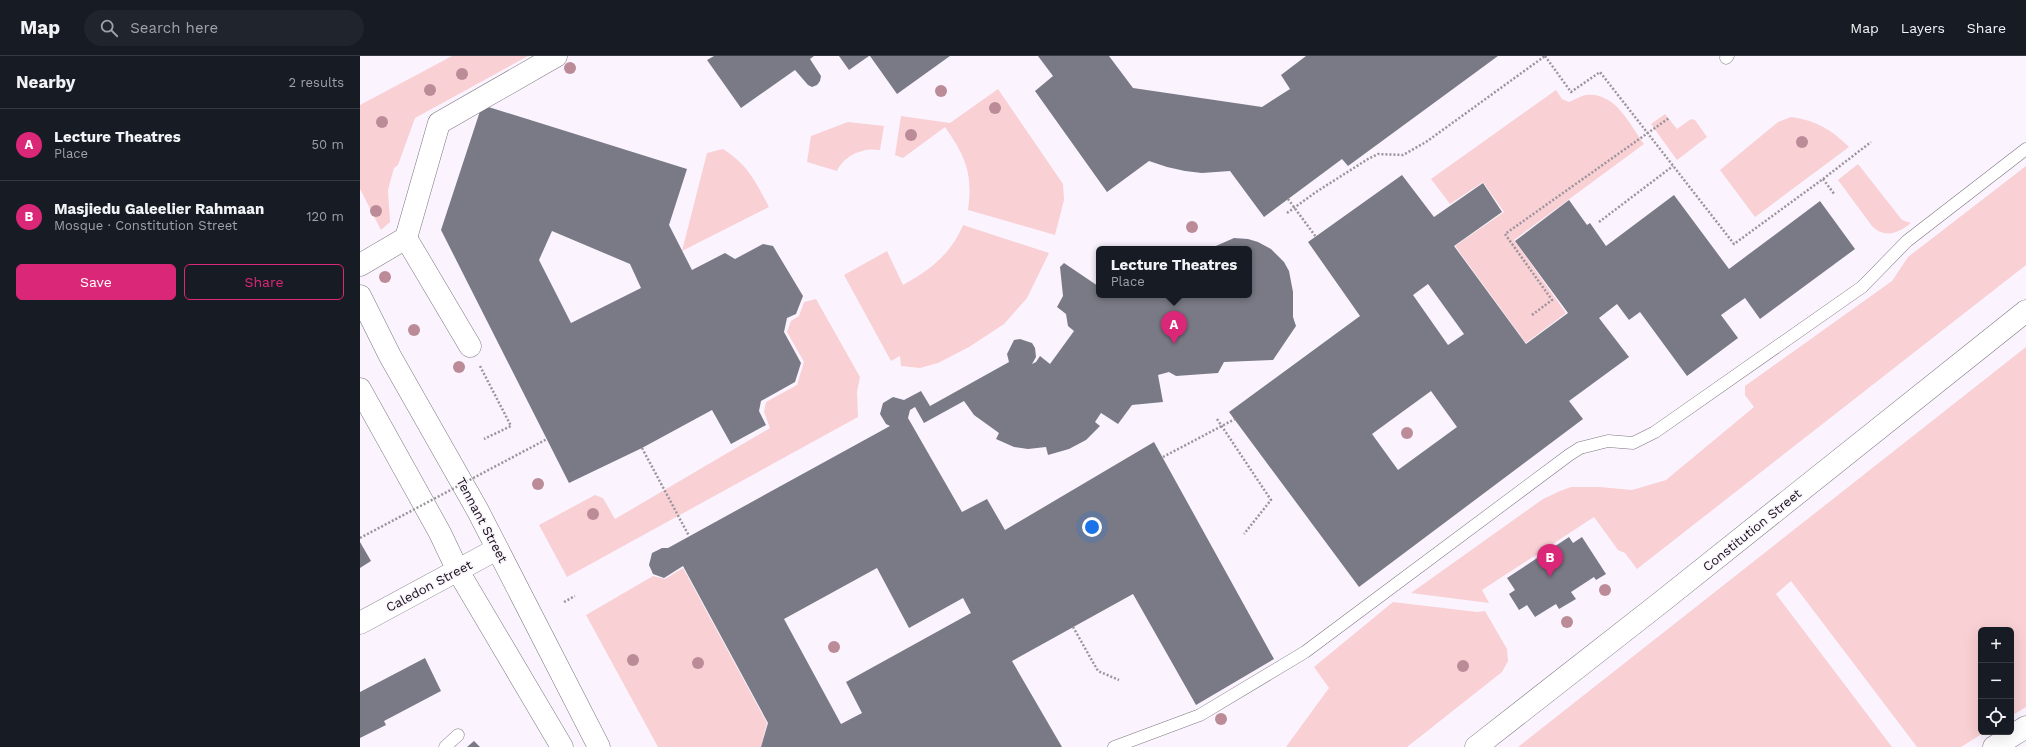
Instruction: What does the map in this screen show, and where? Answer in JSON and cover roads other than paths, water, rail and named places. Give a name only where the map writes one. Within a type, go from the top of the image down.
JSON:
[{"type":"street","points":[[360,265],[406,238],[439,123],[556,56]]},
{"type":"street","points":[[406,238],[470,346]]},
{"type":"street","name":"Tennant Street","points":[[360,296],[390,356],[497,549],[599,747]]},
{"type":"street","name":"Constitution Street","points":[[1476,747],[1666,598],[2026,311]]},
{"type":"street","points":[[360,389],[440,534],[458,571],[562,747]]},
{"type":"street","name":"Caledon Street","points":[[360,623],[497,549]]},
{"type":"street","points":[[1994,747],[2026,727]]},
{"type":"lane","points":[[1114,747],[1200,715],[1305,652],[1580,448],[1608,441],[1633,442],[1655,432],[1862,287],[1906,241],[2026,149]]},
{"type":"lane","points":[[445,747],[458,735]]},
{"type":"place","name":"Lecture Theatres","points":[[1174,344]]},
{"type":"place","name":"Masjiedu Galeelier Rahmaan","points":[[1550,577]]}]
